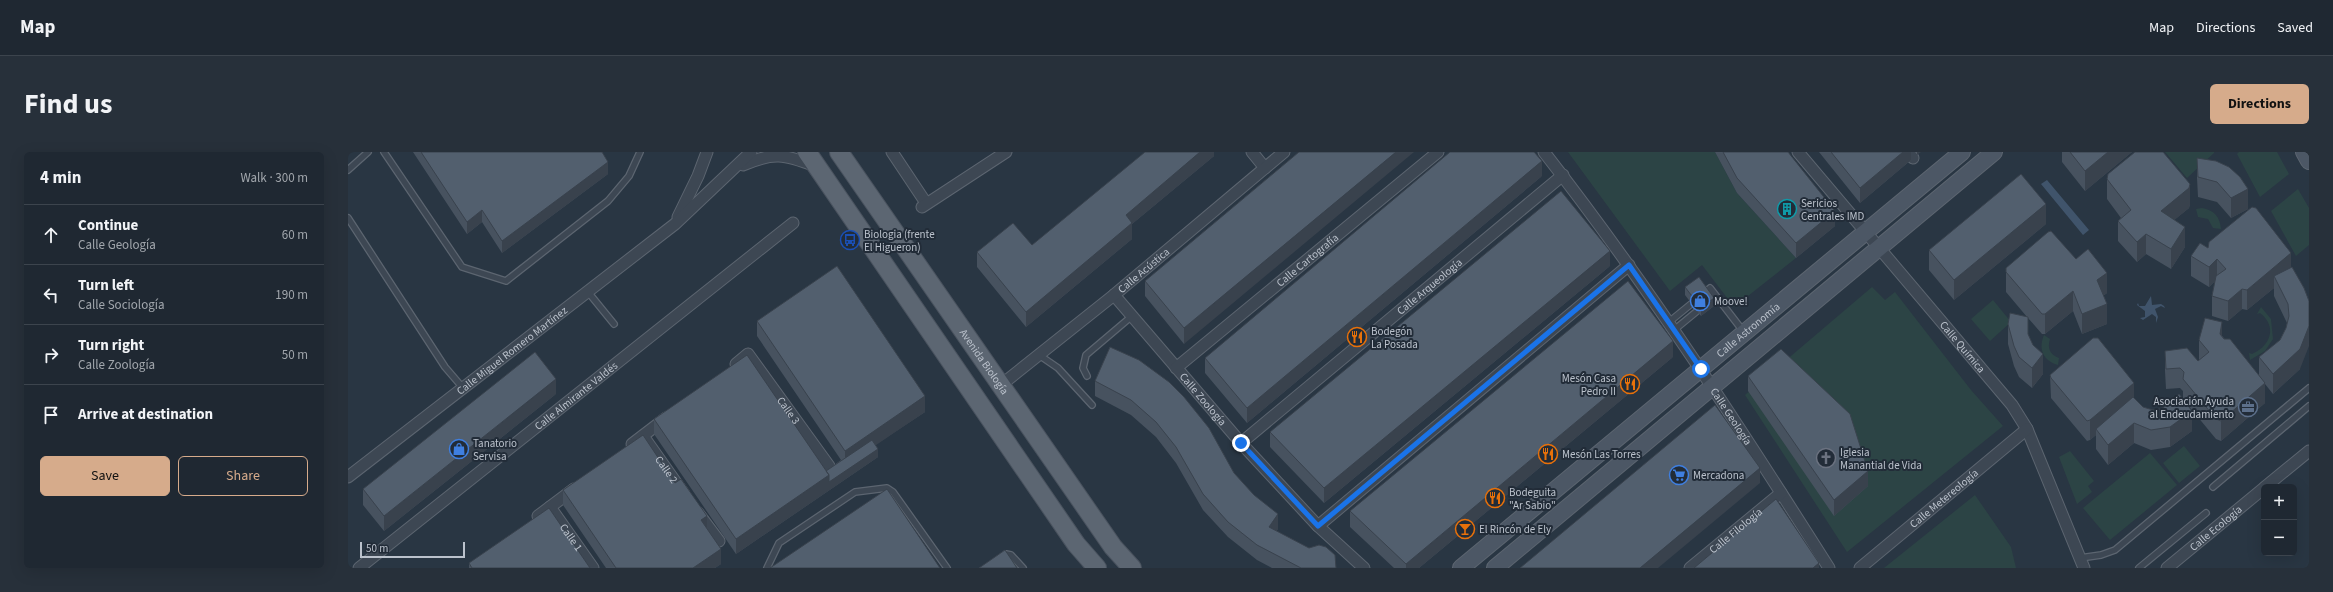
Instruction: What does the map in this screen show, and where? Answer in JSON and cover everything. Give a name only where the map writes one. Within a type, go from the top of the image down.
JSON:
[{"type":"main road","name":"Avenida Biología","points":[[839,152],[1113,547],[1132,568]]},
{"type":"main road","points":[[812,159],[1076,544],[1097,568]]},
{"type":"street","points":[[675,224],[698,176],[707,152]]},
{"type":"street","points":[[733,170],[751,152]]},
{"type":"street","points":[[892,152],[924,205],[1006,152]]},
{"type":"street","points":[[1252,152],[1265,168]]},
{"type":"street","name":"Calle Acústica","points":[[1001,385],[1114,295],[1284,152]]},
{"type":"street","name":"Calle Cartografía","points":[[1176,368],[1438,152]]},
{"type":"street","name":"Calle Geología","points":[[1544,152],[1563,175],[1629,265],[1701,369],[1829,568]]},
{"type":"street","name":"Calle Química","points":[[1798,152],[2012,405],[2026,429],[2082,563]]},
{"type":"street","name":"Calle Astronomía","points":[[1460,568],[1962,152]]},
{"type":"street","name":"Calle Astronomía","points":[[1496,568],[1994,152]]},
{"type":"street","points":[[2304,152],[2309,161]]},
{"type":"street","points":[[733,170],[758,157],[772,154],[812,159]]},
{"type":"street","name":"Calle Miguel Romero Martínez","points":[[348,477],[675,224],[733,170]]},
{"type":"street","name":"Calle Arqueología","points":[[1241,443],[1563,175]]},
{"type":"street","name":"Calle Almirante Valdés","points":[[358,568],[793,223]]},
{"type":"street","points":[[1318,526],[1629,265]]},
{"type":"street","name":"Calle Zoología","points":[[1114,295],[1241,443],[1318,526],[1364,568]]},
{"type":"street","name":"Calle 3","points":[[730,369],[748,354],[829,466]]},
{"type":"street","points":[[624,450],[674,412]]},
{"type":"street","name":"Calle Metereología","points":[[1860,568],[2026,429]]},
{"type":"street","name":"Calle 2","points":[[643,436],[719,541]]},
{"type":"street","name":"Calle Ecología","points":[[2270,484],[2309,451]]},
{"type":"street","points":[[532,521],[581,483]]},
{"type":"street","name":"Calle Ecología","points":[[2167,568],[2261,491]]},
{"type":"street","name":"Calle Filología","points":[[1690,568],[1781,493]]},
{"type":"street","name":"Calle 1","points":[[550,507],[593,568]]},
{"type":"lane","points":[[348,170],[368,152]]},
{"type":"lane","points":[[384,152],[462,267],[506,281],[608,201],[629,176],[640,152]]},
{"type":"lane","points":[[348,218],[446,367],[463,389]]},
{"type":"lane","points":[[1671,326],[1710,288],[1744,333]]},
{"type":"lane","points":[[588,292],[614,324]]},
{"type":"lane","points":[[1671,326],[1716,296]]},
{"type":"lane","points":[[1087,376],[1083,368],[1086,355],[1132,316]]},
{"type":"lane","points":[[1039,355],[1058,368],[1092,405]]},
{"type":"lane","points":[[2082,563],[2115,550],[2309,388]]},
{"type":"lane","points":[[2213,487],[2309,406]]},
{"type":"lane","points":[[767,568],[779,543],[855,492],[887,488],[893,492],[947,568]]},
{"type":"lane","points":[[2139,568],[2206,513]]},
{"type":"lane","points":[[996,561],[1006,554],[1012,555],[1023,568]]},
{"type":"green space","points":[[1568,152],[1715,152],[1737,193],[1796,258],[1734,307],[1702,265],[1670,291]]},
{"type":"green space","points":[[2165,152],[2214,152],[2214,153],[2187,178]]},
{"type":"green space","points":[[2239,152],[2277,152],[2289,174],[2260,197],[2237,154]]},
{"type":"green space","points":[[2298,189],[2309,208],[2309,245],[2296,256],[2271,211]]},
{"type":"green space","points":[[2202,208],[2210,210],[2216,215],[2221,229],[2213,228],[2208,219],[2198,217],[2196,209]]},
{"type":"green space","points":[[1872,287],[1885,300],[1895,292],[1971,390],[2003,426],[1847,552],[1745,395]]},
{"type":"green space","points":[[1993,300],[2011,322],[1990,341],[1971,319]]},
{"type":"green space","points":[[2261,307],[2271,319],[2273,339],[2265,351],[2250,360],[2249,353],[2252,354],[2258,351],[2270,336],[2269,324],[2266,318],[2260,313],[2257,314]]},
{"type":"green space","points":[[2044,335],[2050,339],[2049,348],[2051,353],[2059,358],[2058,365],[2049,361],[2043,354],[2042,340]]},
{"type":"green space","points":[[2184,446],[2200,466],[2179,483],[2163,463]]},
{"type":"green space","points":[[2070,451],[2094,481],[2088,486],[2092,492],[2077,504],[2059,457]]},
{"type":"green space","points":[[2150,453],[2177,485],[2110,540],[2083,508]]},
{"type":"green space","points":[[1975,495],[2011,547],[2016,568],[1884,568]]},
{"type":"water","points":[[2047,180],[2089,230],[2083,235],[2041,184]]},
{"type":"water","points":[[2151,296],[2152,305],[2161,304],[2165,308],[2161,306],[2155,309],[2158,317],[2156,323],[2156,317],[2152,314],[2143,320],[2140,318],[2145,317],[2145,311],[2137,305],[2138,303],[2139,306],[2145,306]]},
{"type":"building","points":[[421,152],[602,152],[608,162],[502,241],[482,210],[467,222]]},
{"type":"building","points":[[1145,152],[1200,152],[1126,215],[1132,223],[1026,312],[977,252],[1013,223],[1032,245]]},
{"type":"building","points":[[1299,152],[1396,152],[1184,328],[1145,281]]},
{"type":"building","points":[[1450,152],[1534,152],[1542,161],[1247,408],[1205,358]]},
{"type":"building","name":"Sericios Centrales IMD","points":[[1723,152],[1788,152],[1835,211],[1796,243],[1737,178]]},
{"type":"building","points":[[1831,152],[1903,152],[1860,188]]},
{"type":"building","points":[[2070,152],[2108,152],[2085,171]]},
{"type":"building","points":[[2135,152],[2163,152],[2190,184],[2189,188],[2161,211],[2185,227],[2171,249],[2146,234],[2137,242],[2118,221],[2131,210],[2107,179],[2108,174]]},
{"type":"building","points":[[2197,158],[2216,161],[2229,167],[2240,177],[2248,189],[2231,198],[2217,182],[2198,177]]},
{"type":"building","points":[[2021,174],[2046,204],[1954,280],[1929,250]]},
{"type":"building","points":[[1561,191],[1610,251],[1324,488],[1270,432]]},
{"type":"building","points":[[2252,207],[2256,208],[2291,253],[2247,290],[2242,289],[2228,301],[2212,296],[2216,276],[2226,269],[2217,259],[2209,267],[2191,256],[2200,243],[2208,248],[2209,242]]},
{"type":"building","points":[[2051,231],[2076,259],[2088,249],[2107,273],[2097,280],[2107,304],[2082,314],[2073,291],[2045,314],[2042,314],[2006,272],[2006,268]]},
{"type":"building","points":[[837,266],[925,396],[845,451],[757,321]]},
{"type":"building","points":[[2292,267],[2304,288],[2309,301],[2309,326],[2300,349],[2273,374],[2259,357],[2280,340],[2286,328],[2289,316],[2288,304],[2274,276]]},
{"type":"building","points":[[1699,277],[1714,298],[1701,308],[1685,287]]},
{"type":"building","points":[[1628,281],[1673,341],[1406,564],[1350,511]]},
{"type":"building","points":[[2010,313],[2028,317],[2028,334],[2033,345],[2043,354],[2032,368],[2019,357],[2014,346],[2008,324]]},
{"type":"building","points":[[2205,318],[2222,322],[2220,334],[2224,339],[2230,339],[2265,383],[2221,421],[2216,419],[2183,379],[2184,372],[2180,368],[2166,369],[2165,351],[2187,348],[2198,361],[2209,352],[2199,340]]},
{"type":"building","points":[[2093,338],[2098,338],[2134,383],[2087,421],[2050,375]]},
{"type":"building","points":[[1110,347],[1139,360],[1169,382],[1184,397],[1209,428],[1234,473],[1254,495],[1278,514],[1269,527],[1309,548],[1319,545],[1326,547],[1335,555],[1336,568],[1301,568],[1257,545],[1228,522],[1203,494],[1176,447],[1156,422],[1131,400],[1095,381]]},
{"type":"building","name":"Iglesia Manantial de Vida","points":[[1781,349],[1850,414],[1868,471],[1834,500],[1748,376]]},
{"type":"building","name":"Tanatorio Servisa","points":[[535,352],[556,379],[384,516],[363,489]]},
{"type":"building","points":[[747,355],[829,475],[736,539],[654,419]]},
{"type":"building","points":[[2179,394],[2192,411],[2170,427],[2151,430],[2134,423],[2108,445],[2096,429],[2133,397],[2143,407],[2153,410],[2163,408]]},
{"type":"building","name":"Mercadona","points":[[1715,405],[1760,468],[1640,568],[1520,568]]},
{"type":"building","points":[[643,435],[675,483],[681,479],[707,516],[701,520],[721,549],[693,568],[616,568],[563,490]]},
{"type":"building","points":[[872,440],[878,449],[829,482],[829,475],[826,471]]},
{"type":"building","points":[[887,489],[940,568],[770,568]]},
{"type":"building","points":[[1776,499],[1819,563],[1813,568],[1694,568]]},
{"type":"building","points":[[549,508],[590,568],[472,568],[469,563]]},
{"type":"building","points":[[1005,550],[1017,568],[979,568]]},
{"type":"place","name":"Sericios Centrales IMD","points":[[1787,209]]},
{"type":"place","name":"Biologia (frente El Higueron)","points":[[850,240]]},
{"type":"place","name":"Moove!","points":[[1700,301]]},
{"type":"place","name":"Bodegón La Posada","points":[[1357,337]]},
{"type":"place","name":"Mesón Casa Pedro II","points":[[1630,384]]},
{"type":"place","name":"Asociación Ayuda al Endeudamiento","points":[[2248,407]]},
{"type":"place","name":"Tanatorio Servisa","points":[[459,449]]},
{"type":"place","name":"Mesón Las Torres","points":[[1548,454]]},
{"type":"place","name":"Iglesia Manantial de Vida","points":[[1826,458]]},
{"type":"place","name":"Mercadona","points":[[1679,475]]},
{"type":"place","name":"Bodeguita \"Ar Sabio\"","points":[[1495,498]]},
{"type":"place","name":"El Rincón de Ely","points":[[1465,529]]},
{"type":"route","points":[[1241,443],[1318,526],[1629,265],[1701,369]]}]
